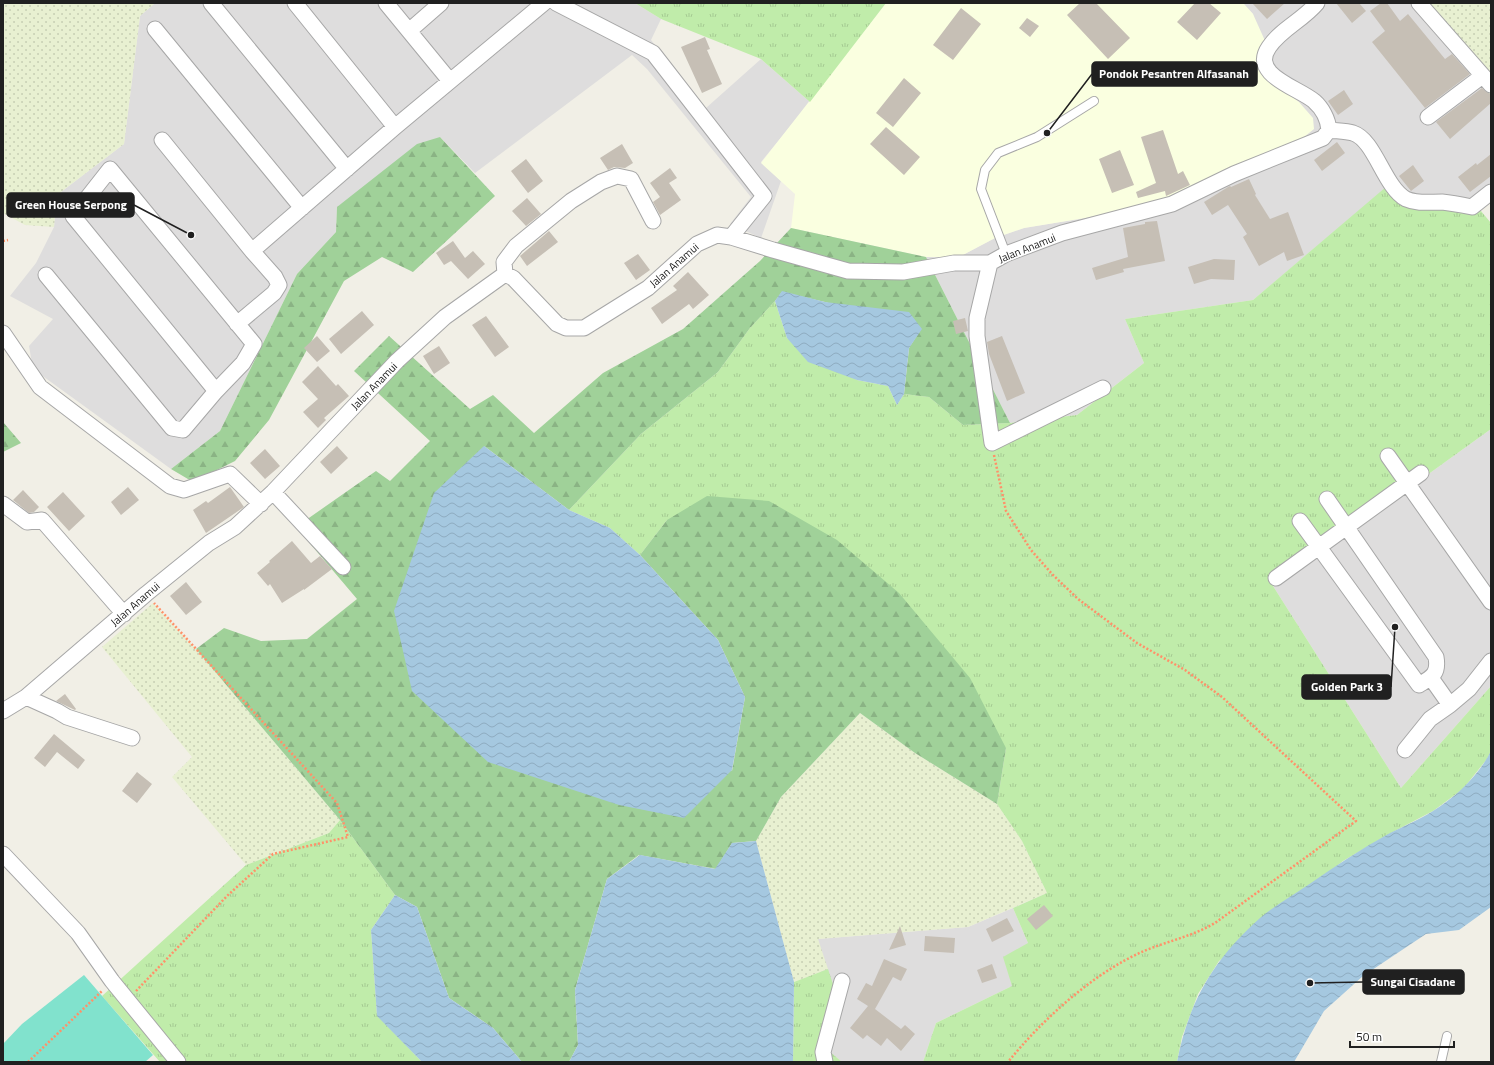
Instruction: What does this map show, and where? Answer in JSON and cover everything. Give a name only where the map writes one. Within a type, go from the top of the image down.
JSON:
[{"type":"street","points":[[211,3],[347,169]]},
{"type":"street","points":[[295,3],[395,127]]},
{"type":"street","points":[[386,3],[450,81]]},
{"type":"street","points":[[409,31],[441,3]]},
{"type":"street","points":[[252,250],[395,127],[544,3]]},
{"type":"street","points":[[556,3],[653,53],[764,196],[731,237]]},
{"type":"street","points":[[1317,3],[1309,12],[1282,33],[1269,46],[1264,57],[1266,68],[1272,74],[1314,101],[1328,119],[1329,130],[1354,133],[1360,137],[1367,144],[1393,187],[1405,198],[1414,202],[1446,203],[1472,207],[1491,192]]},
{"type":"street","points":[[1419,3],[1486,80]]},
{"type":"street","points":[[155,29],[302,208]]},
{"type":"street","points":[[1428,117],[1476,80],[1486,80]]},
{"type":"street","name":"Jalan Anamui","points":[[3,711],[26,697],[146,594],[209,543],[235,527],[261,504],[397,361],[445,317],[505,274],[513,278],[557,324],[566,328],[584,328],[648,288],[697,244],[718,235],[731,237],[848,271],[904,272],[954,263],[990,263],[1006,254],[1062,233],[1172,204],[1234,174],[1323,138],[1329,130]]},
{"type":"street","points":[[162,140],[275,277],[279,285],[274,293],[237,324]]},
{"type":"street","points":[[46,276],[172,428],[183,430],[216,391],[243,363],[254,344],[110,169],[73,216],[216,391]]},
{"type":"street","points":[[505,274],[504,262],[516,246],[571,201],[601,182],[617,176],[631,179],[653,221]]},
{"type":"street","points":[[990,263],[977,318],[977,336],[992,443],[1103,388]]},
{"type":"street","points":[[3,333],[40,387],[170,486],[184,490],[230,474],[261,504]]},
{"type":"street","points":[[1388,456],[1491,602]]},
{"type":"street","points":[[1276,578],[1421,473]]},
{"type":"street","points":[[272,492],[343,567]]},
{"type":"street","points":[[1300,521],[1419,685],[1431,678],[1438,667],[1436,657],[1327,499]]},
{"type":"street","points":[[3,504],[27,522],[42,520],[124,614]]},
{"type":"street","points":[[1405,750],[1430,719],[1469,689],[1491,661]]},
{"type":"street","points":[[1431,678],[1450,705]]},
{"type":"street","points":[[26,697],[57,711],[67,718],[132,738]]},
{"type":"street","points":[[3,854],[78,933],[112,981],[178,1062]]},
{"type":"street","points":[[825,1062],[823,1052],[842,981]]},
{"type":"lane","points":[[1006,254],[981,189],[985,170],[998,153],[1037,137],[1094,101]]},
{"type":"lane","points":[[1441,1062],[1447,1036]]},
{"type":"path","points":[[3,241],[8,240]]},
{"type":"path","points":[[992,443],[1006,512],[1031,550],[1052,574],[1078,599],[1137,643],[1185,670],[1222,697],[1356,821],[1215,923],[1201,931],[1144,951],[1112,968],[1065,1002],[1018,1049],[1008,1062]]},
{"type":"path","points":[[128,1000],[227,896],[273,854],[348,837],[337,803],[146,594]]},
{"type":"path","points":[[28,1062],[112,981]]},
{"type":"shaded area","points":[[3,3],[155,3],[140,16],[124,144],[57,195],[54,227],[25,225],[3,213]]},
{"type":"shaded area","points":[[155,3],[635,3],[661,19],[651,40],[706,108],[761,59],[810,102],[761,162],[781,181],[761,238],[730,224],[751,197],[647,69],[632,55],[475,173],[440,137],[337,207],[336,232],[297,274],[220,431],[171,469],[33,369],[29,346],[53,319],[10,296],[36,263],[54,227],[57,195],[124,144],[140,16]]},
{"type":"shaded area","points":[[886,3],[1243,3],[1253,14],[1266,43],[1268,80],[1299,102],[1313,118],[1314,129],[1304,137],[1215,181],[1144,205],[1085,218],[1024,228],[995,238],[959,257],[926,257],[791,228],[795,194],[761,163]]},
{"type":"shaded area","points":[[1243,3],[1417,3],[1461,47],[1491,100],[1491,193],[1476,205],[1411,206],[1393,182],[1253,300],[1125,319],[1144,363],[1077,415],[1010,423],[926,257],[959,257],[995,238],[1024,228],[1085,218],[1144,205],[1268,80],[1253,14]]},
{"type":"shaded area","points":[[1417,3],[1491,3],[1491,100],[1461,47]]},
{"type":"shaded area","points":[[1491,429],[1491,686],[1401,788],[1273,586]]},
{"type":"shaded area","points":[[153,603],[196,649],[340,820],[329,833],[246,865],[172,777],[192,757],[102,647]]},
{"type":"shaded area","points":[[860,713],[915,753],[997,804],[1022,841],[1047,893],[968,927],[818,939],[828,969],[794,982],[756,841],[781,797]]},
{"type":"shaded area","points":[[1013,908],[1028,943],[1012,986],[936,1023],[923,1062],[842,1062],[828,1051],[818,939],[968,927]]},
{"type":"shaded area","points":[[84,975],[153,1055],[145,1062],[3,1062],[3,1044],[22,1024]]},
{"type":"green space","points":[[635,3],[886,3],[810,102],[761,59],[661,19]]},
{"type":"green space","points":[[440,137],[495,196],[413,272],[382,257],[344,281],[269,420],[235,461],[193,482],[171,469],[220,431],[297,274],[336,232],[337,207],[417,144]]},
{"type":"green space","points":[[1393,181],[1411,206],[1476,205],[1491,223],[1491,429],[1273,586],[1401,788],[1491,686],[1491,751],[1487,759],[1463,789],[1433,811],[1389,834],[1343,861],[1219,961],[1198,994],[1182,1037],[1177,1062],[923,1062],[936,1023],[1012,986],[1003,957],[1028,943],[1013,908],[1047,893],[1022,841],[997,804],[1006,748],[667,520],[640,555],[610,528],[569,510],[641,434],[718,372],[750,328],[775,301],[787,338],[857,380],[888,386],[897,405],[904,394],[929,397],[963,425],[1010,423],[1077,415],[1144,363],[1125,319],[1253,300]]},
{"type":"green space","points":[[791,228],[926,257],[1010,423],[963,425],[929,397],[904,394],[909,348],[921,329],[825,302],[782,292],[750,328],[718,372],[641,434],[569,510],[484,446],[732,771],[745,697],[718,640],[640,555],[667,520],[707,496],[769,501],[837,540],[899,593],[970,678],[1006,748],[997,804],[915,753],[860,713],[781,797],[756,841],[732,843],[716,869],[639,855],[607,879],[575,990],[578,1045],[569,1062],[522,1062],[493,1028],[449,998],[417,907],[395,895],[340,820],[196,649],[224,628],[261,641],[307,639],[357,599],[296,527],[376,471],[390,481],[430,441],[354,371],[389,336],[470,409],[493,395],[534,433],[603,373],[683,329],[760,261]]},
{"type":"green space","points":[[3,422],[21,443],[3,452]]},
{"type":"green space","points":[[340,820],[395,895],[371,930],[377,1015],[422,1062],[160,1062],[102,996],[246,865],[329,833]]},
{"type":"green space","points":[[828,969],[840,1005],[829,1051],[842,1062],[793,1062],[794,982]]},
{"type":"water","points":[[782,291],[825,302],[909,312],[922,329],[909,348],[904,394],[897,405],[888,386],[857,380],[808,362],[787,338],[775,301]]},
{"type":"water","points":[[484,446],[569,510],[610,528],[640,555],[718,640],[745,697],[732,770],[684,818],[619,805],[488,762],[412,691],[394,611],[434,493]]},
{"type":"water","points":[[1491,751],[1491,907],[1459,930],[1426,934],[1363,976],[1324,1011],[1294,1062],[1177,1062],[1182,1040],[1196,1000],[1217,965],[1244,933],[1271,909],[1348,858],[1442,805],[1466,785],[1480,769]]},
{"type":"water","points":[[756,841],[794,982],[793,1062],[569,1062],[578,1045],[575,990],[607,879],[640,855],[715,869],[732,843]]},
{"type":"water","points":[[395,895],[417,907],[449,998],[493,1028],[522,1062],[422,1062],[377,1016],[371,930]]},
{"type":"building","points":[[1080,3],[1096,3],[1130,38],[1108,59],[1067,15]]},
{"type":"building","points":[[1195,3],[1209,3],[1221,13],[1197,40],[1177,22]]},
{"type":"building","points":[[1252,3],[1285,3],[1267,19]]},
{"type":"building","points":[[1336,3],[1359,3],[1366,11],[1352,23]]},
{"type":"building","points":[[1381,3],[1387,3],[1400,21],[1408,14],[1445,59],[1452,54],[1470,74],[1425,108],[1372,42],[1385,31],[1370,11]]},
{"type":"building","points":[[961,8],[981,24],[953,60],[933,45]]},
{"type":"building","points":[[1027,18],[1039,26],[1030,37],[1019,28]]},
{"type":"building","points":[[705,37],[710,49],[707,50],[722,84],[702,93],[681,47]]},
{"type":"building","points":[[904,78],[921,93],[893,127],[876,113]]},
{"type":"building","points":[[1482,88],[1491,94],[1491,103],[1450,139],[1436,122]]},
{"type":"building","points":[[1344,90],[1353,104],[1338,115],[1328,101]]},
{"type":"building","points":[[886,127],[920,157],[904,175],[870,144]]},
{"type":"building","points":[[1163,130],[1178,174],[1183,171],[1190,185],[1166,196],[1165,191],[1138,198],[1136,192],[1156,183],[1141,137]]},
{"type":"building","points":[[1337,142],[1345,153],[1322,171],[1314,160]]},
{"type":"building","points":[[622,144],[633,163],[625,168],[614,167],[608,170],[600,158]]},
{"type":"building","points":[[1120,150],[1134,185],[1112,193],[1099,159]]},
{"type":"building","points":[[1491,154],[1491,176],[1470,192],[1458,177]]},
{"type":"building","points":[[526,159],[543,181],[528,193],[511,171]]},
{"type":"building","points":[[1413,165],[1424,181],[1411,191],[1399,176]]},
{"type":"building","points":[[670,168],[677,178],[669,183],[681,200],[660,215],[653,202],[660,197],[650,183]]},
{"type":"building","points":[[1249,179],[1256,194],[1255,195],[1270,219],[1288,212],[1304,255],[1287,261],[1284,252],[1259,266],[1243,237],[1247,234],[1228,205],[1212,215],[1204,202],[1228,187]]},
{"type":"building","points":[[527,198],[541,214],[526,226],[512,211]]},
{"type":"building","points":[[1157,221],[1165,261],[1123,269],[1124,272],[1096,280],[1092,268],[1128,257],[1123,228],[1145,224],[1145,222]]},
{"type":"building","points":[[549,231],[558,242],[527,266],[520,256]]},
{"type":"building","points":[[453,241],[465,258],[473,251],[485,264],[468,279],[451,261],[444,265],[436,253]]},
{"type":"building","points":[[638,254],[650,270],[636,280],[624,263]]},
{"type":"building","points":[[1214,259],[1235,260],[1234,280],[1211,279],[1194,284],[1188,267]]},
{"type":"building","points":[[688,272],[709,295],[693,309],[689,304],[662,324],[651,308],[677,290],[673,286]]},
{"type":"building","points":[[362,311],[374,325],[341,354],[329,339]]},
{"type":"building","points":[[486,316],[509,347],[495,357],[472,325]]},
{"type":"building","points":[[965,318],[968,331],[956,334],[953,321]]},
{"type":"building","points":[[317,336],[330,351],[317,362],[304,348]]},
{"type":"building","points":[[1002,336],[1025,393],[1007,401],[989,354],[987,342]]},
{"type":"building","points":[[439,346],[450,363],[434,374],[423,356]]},
{"type":"building","points":[[318,366],[336,386],[338,384],[349,396],[324,418],[326,420],[318,428],[303,412],[318,399],[302,382]]},
{"type":"building","points":[[337,446],[348,458],[331,474],[320,462]]},
{"type":"building","points":[[265,449],[280,466],[265,479],[250,463]]},
{"type":"building","points":[[128,487],[139,500],[121,515],[111,502]]},
{"type":"building","points":[[230,487],[244,507],[206,533],[193,510],[206,501],[208,503]]},
{"type":"building","points":[[23,490],[39,507],[34,512],[29,513],[13,500]]},
{"type":"building","points":[[63,492],[85,516],[69,531],[47,507]]},
{"type":"building","points":[[292,541],[311,563],[320,556],[332,569],[304,590],[282,603],[270,584],[268,586],[257,573]]},
{"type":"building","points":[[186,582],[202,602],[186,615],[170,596]]},
{"type":"building","points":[[65,694],[76,709],[75,710],[56,701]]},
{"type":"building","points":[[54,734],[85,760],[78,769],[57,752],[45,767],[34,758]]},
{"type":"building","points":[[137,772],[152,784],[137,803],[122,791]]},
{"type":"building","points":[[1044,905],[1053,916],[1036,930],[1027,919]]},
{"type":"building","points":[[1007,918],[1014,931],[992,942],[986,929]]},
{"type":"building","points":[[900,926],[906,945],[889,950]]},
{"type":"building","points":[[925,936],[955,938],[954,953],[924,951]]},
{"type":"building","points":[[884,959],[907,969],[901,981],[893,977],[875,1009],[901,1029],[905,1025],[915,1034],[901,1051],[887,1038],[881,1046],[867,1035],[863,1039],[850,1028],[868,1006],[857,999],[866,983],[872,986]]},
{"type":"building","points":[[992,964],[997,978],[982,983],[977,970]]},
{"type":"place","name":"Pondok Pesantren Alfasanah","points":[[1047,133]]},
{"type":"place","name":"Green House Serpong","points":[[191,235]]},
{"type":"place","name":"Golden Park 3","points":[[1395,627]]},
{"type":"place","name":"Sungai Cisadane","points":[[1310,983]]}]
